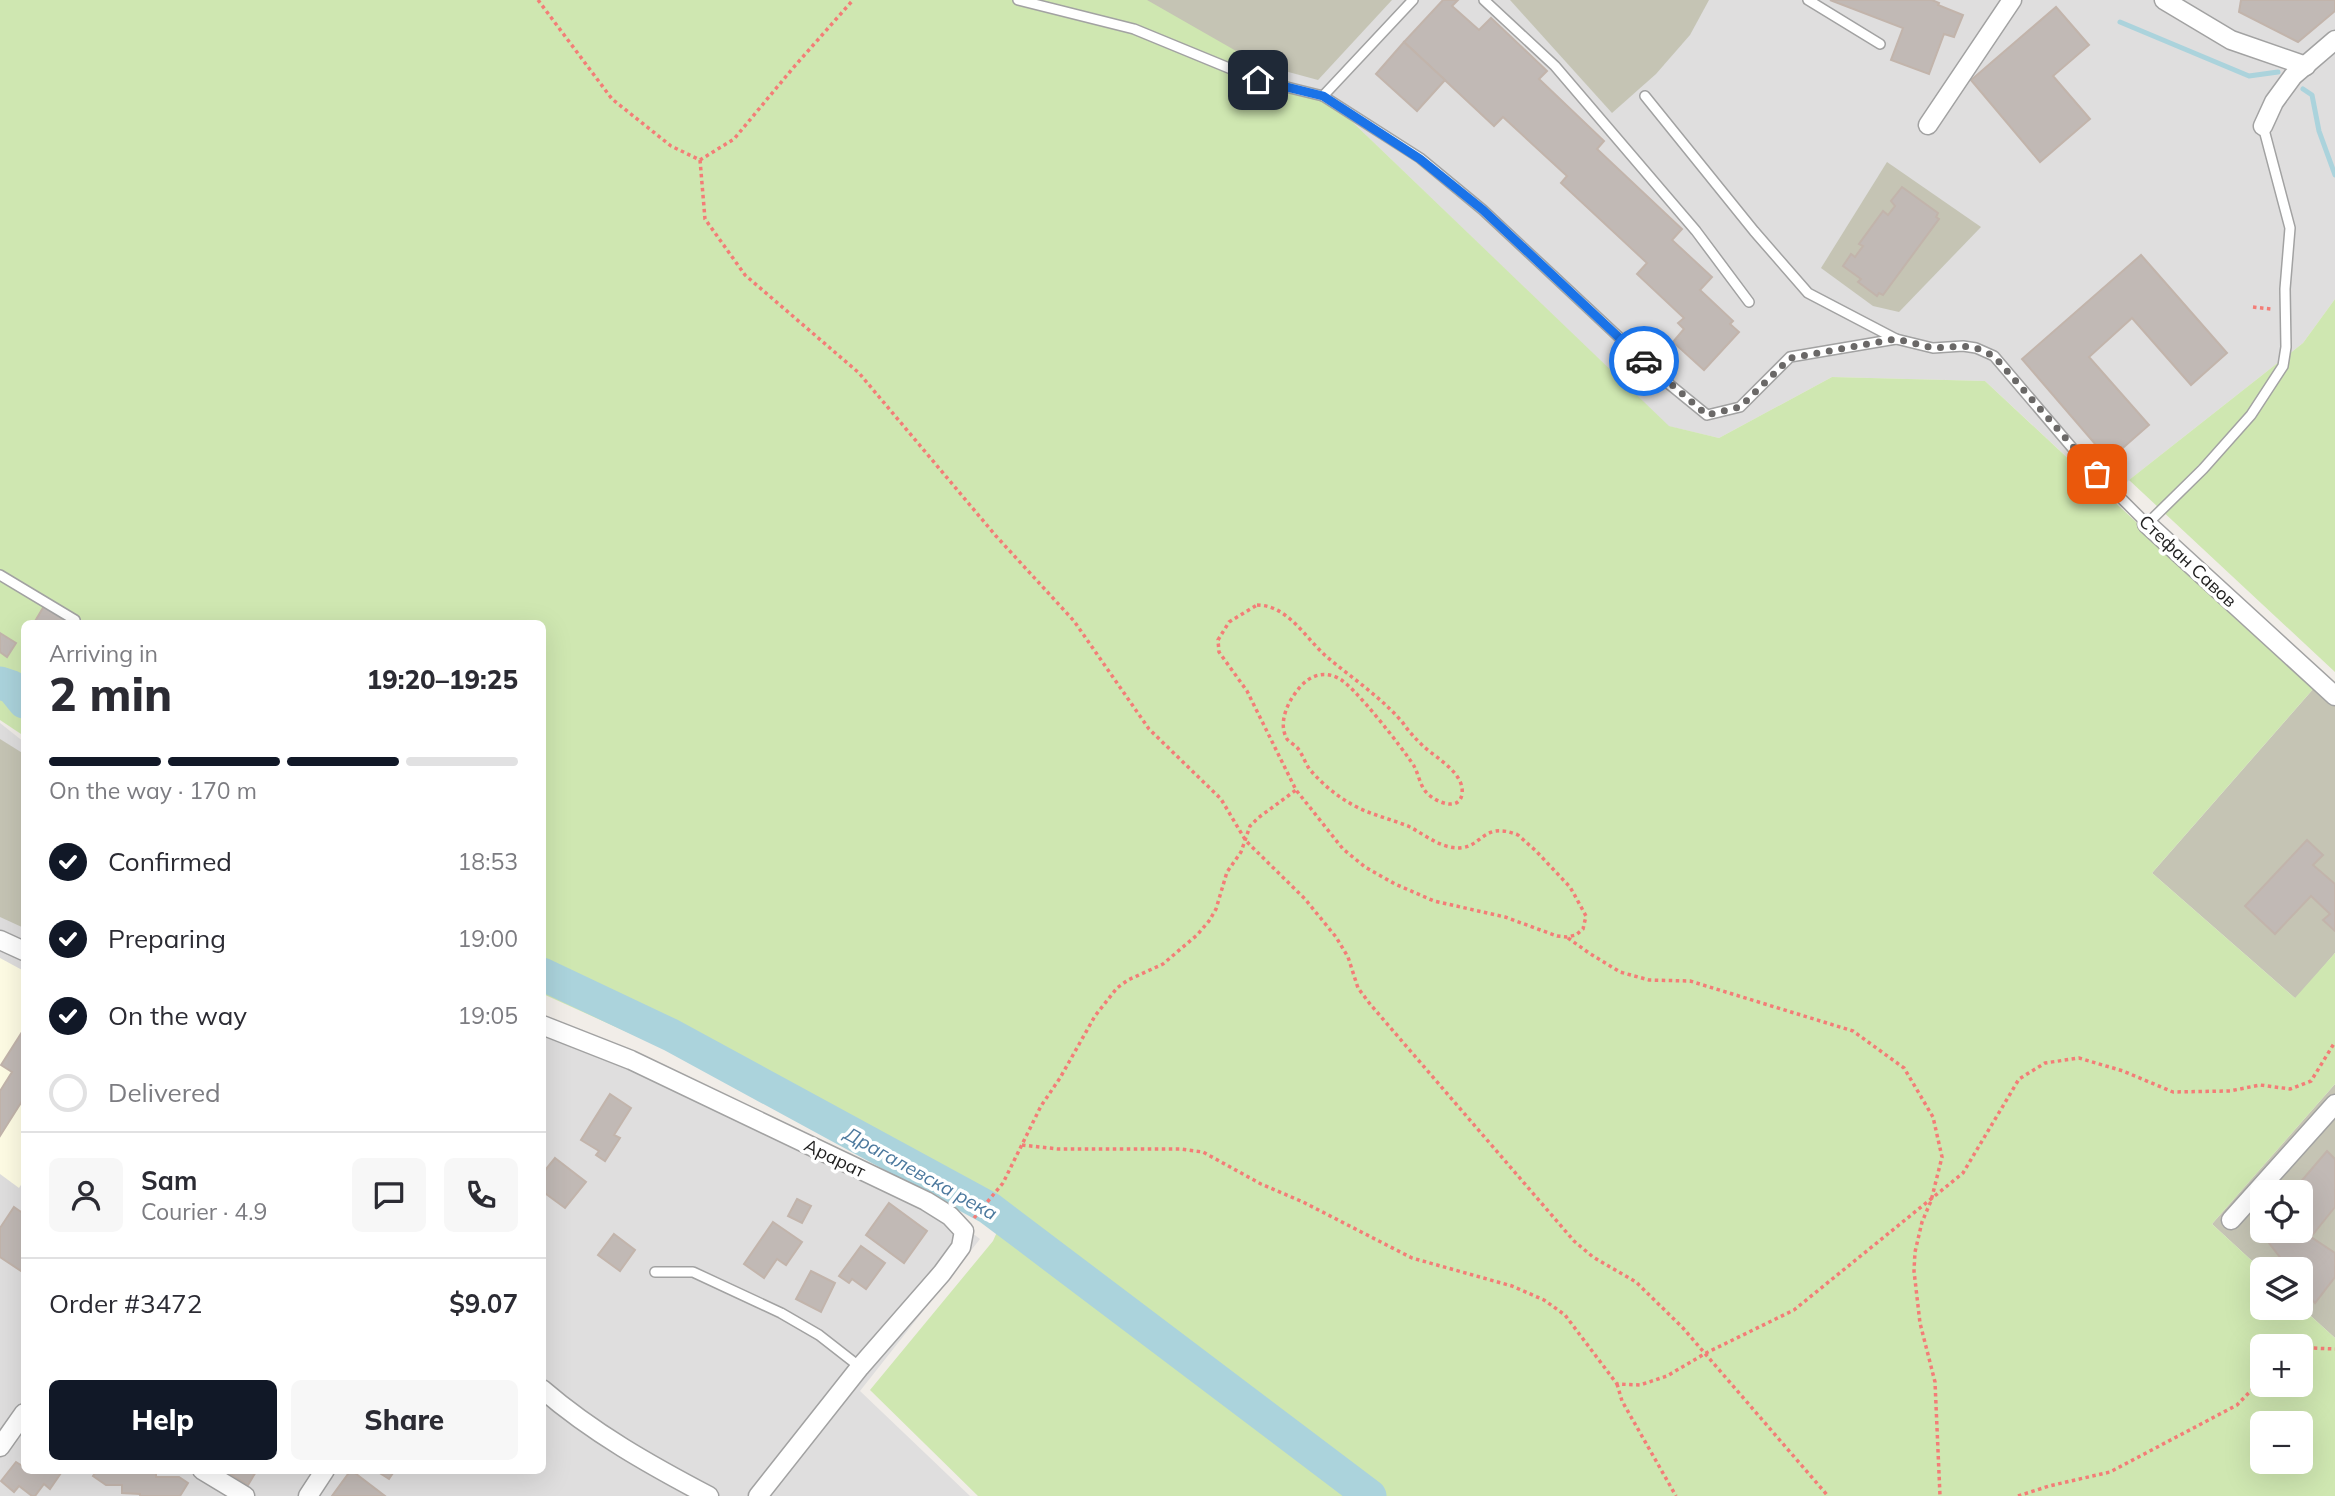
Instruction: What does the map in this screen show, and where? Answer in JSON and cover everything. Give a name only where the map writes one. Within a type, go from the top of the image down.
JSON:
[{"type":"street","points":[[1928,125],[2012,0]]},
{"type":"street","points":[[2164,0],[2231,40],[2306,66]]},
{"type":"street","points":[[2263,126],[2274,102],[2293,76],[2335,40]]},
{"type":"street","name":"Стефан Савов","points":[[2147,524],[2335,696]]},
{"type":"street","points":[[0,940],[21,950]]},
{"type":"street","name":"Арарат","points":[[546,1027],[631,1060],[926,1201],[950,1216],[964,1231]]},
{"type":"street","points":[[2231,1220],[2335,1104]]},
{"type":"street","points":[[758,1496],[860,1367],[942,1273],[961,1247],[964,1231]]},
{"type":"street","points":[[546,1392],[583,1422],[629,1452],[709,1496]]},
{"type":"street","points":[[0,1447],[21,1417]]},
{"type":"street","points":[[209,1474],[245,1496]]},
{"type":"street","points":[[308,1496],[322,1474]]},
{"type":"lane","points":[[1018,0],[1134,29],[1258,80],[1323,96],[1420,159],[1483,210],[1669,384],[1707,415],[1740,407],[1790,358],[1896,339]]},
{"type":"lane","points":[[1323,96],[1413,0]]},
{"type":"lane","points":[[1484,0],[1555,66],[1696,231],[1749,302]]},
{"type":"lane","points":[[1808,0],[1880,44]]},
{"type":"lane","points":[[1645,96],[1808,293],[1896,339]]},
{"type":"lane","points":[[2147,524],[2203,469],[2251,415],[2283,366],[2290,228],[2263,126]]},
{"type":"lane","name":"Стефан Савов","points":[[1896,339],[1933,348],[1976,348],[1994,356],[2080,457],[2147,524]]},
{"type":"lane","points":[[0,575],[75,620]]},
{"type":"lane","points":[[655,1272],[693,1272],[781,1313],[819,1335],[860,1367]]},
{"type":"path","points":[[538,0],[612,99],[671,146],[700,160]]},
{"type":"path","points":[[700,160],[734,139],[853,0]]},
{"type":"path","points":[[700,160],[705,219],[745,275],[859,373],[996,536],[1074,621],[1149,729],[1221,799],[1247,841],[1305,899],[1336,937],[1348,957],[1358,988],[1370,1004],[1574,1241],[1593,1257],[1636,1282],[1706,1353],[1828,1496]]},
{"type":"path","points":[[2253,307],[2285,311]]},
{"type":"path","points":[[1567,937],[1576,935],[1583,929],[1586,916],[1570,887],[1518,835],[1508,831],[1492,831],[1469,847],[1445,846],[1408,827],[1355,806],[1311,771],[1297,747],[1287,739],[1283,723],[1293,694],[1314,675],[1329,674],[1343,680],[1377,720],[1412,763],[1430,797],[1454,804],[1460,800],[1462,794],[1461,782],[1455,774],[1413,736],[1387,706],[1325,656],[1297,625],[1274,609],[1257,605],[1229,622],[1218,640],[1217,647],[1247,691],[1296,790],[1343,849],[1365,867],[1434,901],[1505,917],[1567,937],[1620,972],[1648,980],[1690,981],[1853,1031],[1903,1068],[1933,1117],[1942,1157],[1931,1201],[1922,1222],[1914,1271],[1920,1323],[1936,1381],[1940,1496]]},
{"type":"path","points":[[964,1231],[1003,1182],[1041,1106],[1095,1016],[1117,988],[1163,964],[1187,945],[1209,921],[1216,909],[1227,872],[1247,841],[1250,826],[1296,790]]},
{"type":"path","points":[[1618,1384],[1640,1385],[1667,1376],[1706,1353],[1794,1310],[1963,1173],[2019,1079],[2045,1063],[2079,1058],[2123,1071],[2173,1092],[2230,1091],[2260,1085],[2290,1089],[2311,1081],[2335,1042]]},
{"type":"path","points":[[1022,1145],[1058,1149],[1180,1149],[1203,1152],[1261,1184],[1303,1202],[1412,1258],[1512,1286],[1544,1300],[1565,1315],[1618,1384],[1622,1401],[1676,1496]]},
{"type":"path","points":[[2313,1348],[2335,1349]]},
{"type":"path","points":[[2018,1496],[2110,1472],[2237,1405],[2250,1392]]},
{"type":"shaded area","points":[[1134,0],[1392,0],[1318,80],[1240,59]]},
{"type":"shaded area","points":[[1147,0],[2335,0],[2335,299],[2303,343],[2129,480],[2111,498],[1985,381],[1832,377],[1719,438],[1668,426],[1341,111]]},
{"type":"shaded area","points":[[1510,0],[1709,0],[1690,35],[1656,74],[1612,113]]},
{"type":"shaded area","points":[[1887,162],[1981,227],[1899,312],[1873,306],[1821,268]]},
{"type":"shaded area","points":[[2314,688],[2335,706],[2335,953],[2296,999],[2152,873]]},
{"type":"shaded area","points":[[0,723],[21,740],[21,1474],[546,1474],[546,1026],[950,1216],[980,1239],[860,1391],[970,1496],[0,1496]]},
{"type":"shaded area","points":[[0,739],[21,752],[21,927],[0,917]]},
{"type":"shaded area","points":[[0,958],[21,969],[21,1185],[19,1188],[0,1174]]},
{"type":"shaded area","points":[[2335,1084],[2335,1338],[2313,1318],[2313,1257],[2250,1259],[2212,1224],[2250,1181],[2250,1243],[2313,1243],[2313,1180],[2251,1180]]},
{"type":"green space","points":[[0,0],[1147,0],[1341,111],[1669,426],[1719,438],[1832,377],[1985,381],[2314,688],[2152,873],[2295,998],[2335,953],[2335,1084],[2212,1224],[2250,1259],[2250,1320],[2313,1318],[2335,1338],[2335,1496],[978,1496],[870,1390],[993,1241],[1009,1205],[546,995],[546,620],[21,620],[21,734],[0,720]]},
{"type":"green space","points":[[2335,299],[2335,672],[2129,480],[2303,343]]},
{"type":"building","points":[[1443,0],[1458,0],[1452,6],[1479,30],[1491,18],[1547,71],[1539,79],[1604,141],[1597,149],[1682,229],[1672,240],[1712,277],[1700,290],[1733,321],[1730,324],[1739,332],[1704,370],[1673,342],[1684,329],[1678,323],[1684,318],[1637,274],[1647,263],[1561,183],[1567,176],[1503,117],[1494,126],[1404,42]]},
{"type":"building","points":[[1830,0],[1932,0],[1963,15],[1954,37],[1944,34],[1929,74],[1891,60],[1903,28]]},
{"type":"building","points":[[2241,0],[2335,0],[2335,11],[2298,42],[2239,12]]},
{"type":"building","points":[[2056,7],[2089,45],[2053,76],[2090,119],[2040,162],[1971,80]]},
{"type":"building","points":[[1404,42],[1445,80],[1417,111],[1376,74]]},
{"type":"building","points":[[1902,187],[1938,213],[1936,217],[1939,219],[1883,295],[1879,293],[1877,296],[1858,282],[1861,279],[1843,266],[1851,254],[1855,257],[1863,246],[1859,244],[1883,211],[1888,215],[1895,206],[1891,201]]},
{"type":"building","points":[[2141,255],[2227,353],[2191,385],[2132,318],[2089,357],[2149,425],[2109,460],[2022,359]]},
{"type":"building","points":[[44,606],[69,620],[36,620]]},
{"type":"building","points":[[0,633],[16,643],[7,657],[0,652]]},
{"type":"building","points":[[2307,840],[2323,855],[2313,865],[2335,884],[2335,931],[2323,920],[2330,914],[2311,896],[2275,934],[2245,906]]},
{"type":"building","points":[[21,1034],[21,1103],[0,1136],[0,1091],[12,1072],[1,1065]]},
{"type":"building","points":[[610,1094],[631,1108],[614,1135],[620,1138],[605,1161],[596,1155],[599,1151],[581,1140]]},
{"type":"building","points":[[2327,1151],[2335,1159],[2335,1207],[2313,1234],[2313,1180],[2302,1180]]},
{"type":"building","points":[[555,1158],[586,1182],[565,1208],[546,1194],[546,1169]]},
{"type":"building","points":[[797,1199],[811,1206],[802,1223],[788,1216]]},
{"type":"building","points":[[889,1203],[927,1231],[904,1263],[866,1235]]},
{"type":"building","points":[[14,1207],[21,1212],[21,1271],[0,1257],[0,1228]]},
{"type":"building","points":[[773,1222],[802,1242],[786,1265],[777,1259],[764,1278],[744,1264]]},
{"type":"building","points":[[614,1234],[635,1250],[620,1271],[598,1255]]},
{"type":"building","points":[[2313,1238],[2335,1253],[2335,1277],[2315,1303],[2313,1257],[2280,1257],[2269,1243],[2313,1243]]},
{"type":"building","points":[[861,1246],[885,1263],[866,1289],[852,1279],[849,1283],[839,1276]]},
{"type":"building","points":[[811,1271],[835,1283],[821,1312],[796,1299]]},
{"type":"building","points":[[16,1462],[21,1465],[21,1474],[60,1474],[50,1489],[44,1484],[35,1496],[19,1486],[14,1492],[1,1481]]},
{"type":"building","points":[[156,1474],[156,1477],[179,1477],[188,1483],[180,1496],[140,1496],[122,1493],[122,1485],[106,1485],[93,1476]]},
{"type":"building","points":[[230,1474],[255,1474],[248,1485]]},
{"type":"building","points":[[348,1474],[356,1474],[385,1496],[332,1496]]},
{"type":"waterway","points":[[2120,22],[2249,76],[2278,72]]},
{"type":"waterway","points":[[2303,89],[2312,95],[2319,131],[2335,175]]},
{"type":"waterway","name":"Драгалевска река","points":[[0,683],[12,687],[21,698]]},
{"type":"waterway","name":"Драгалевска река","points":[[546,976],[671,1035],[989,1208],[1370,1496]]},
{"type":"way so far","points":[[1644,361],[1707,415],[1740,407],[1790,358],[1896,339],[1922,347],[1976,348],[1994,356],[2097,474]]},
{"type":"route","points":[[1258,80],[1323,96],[1420,159],[1483,210],[1644,361]]}]
